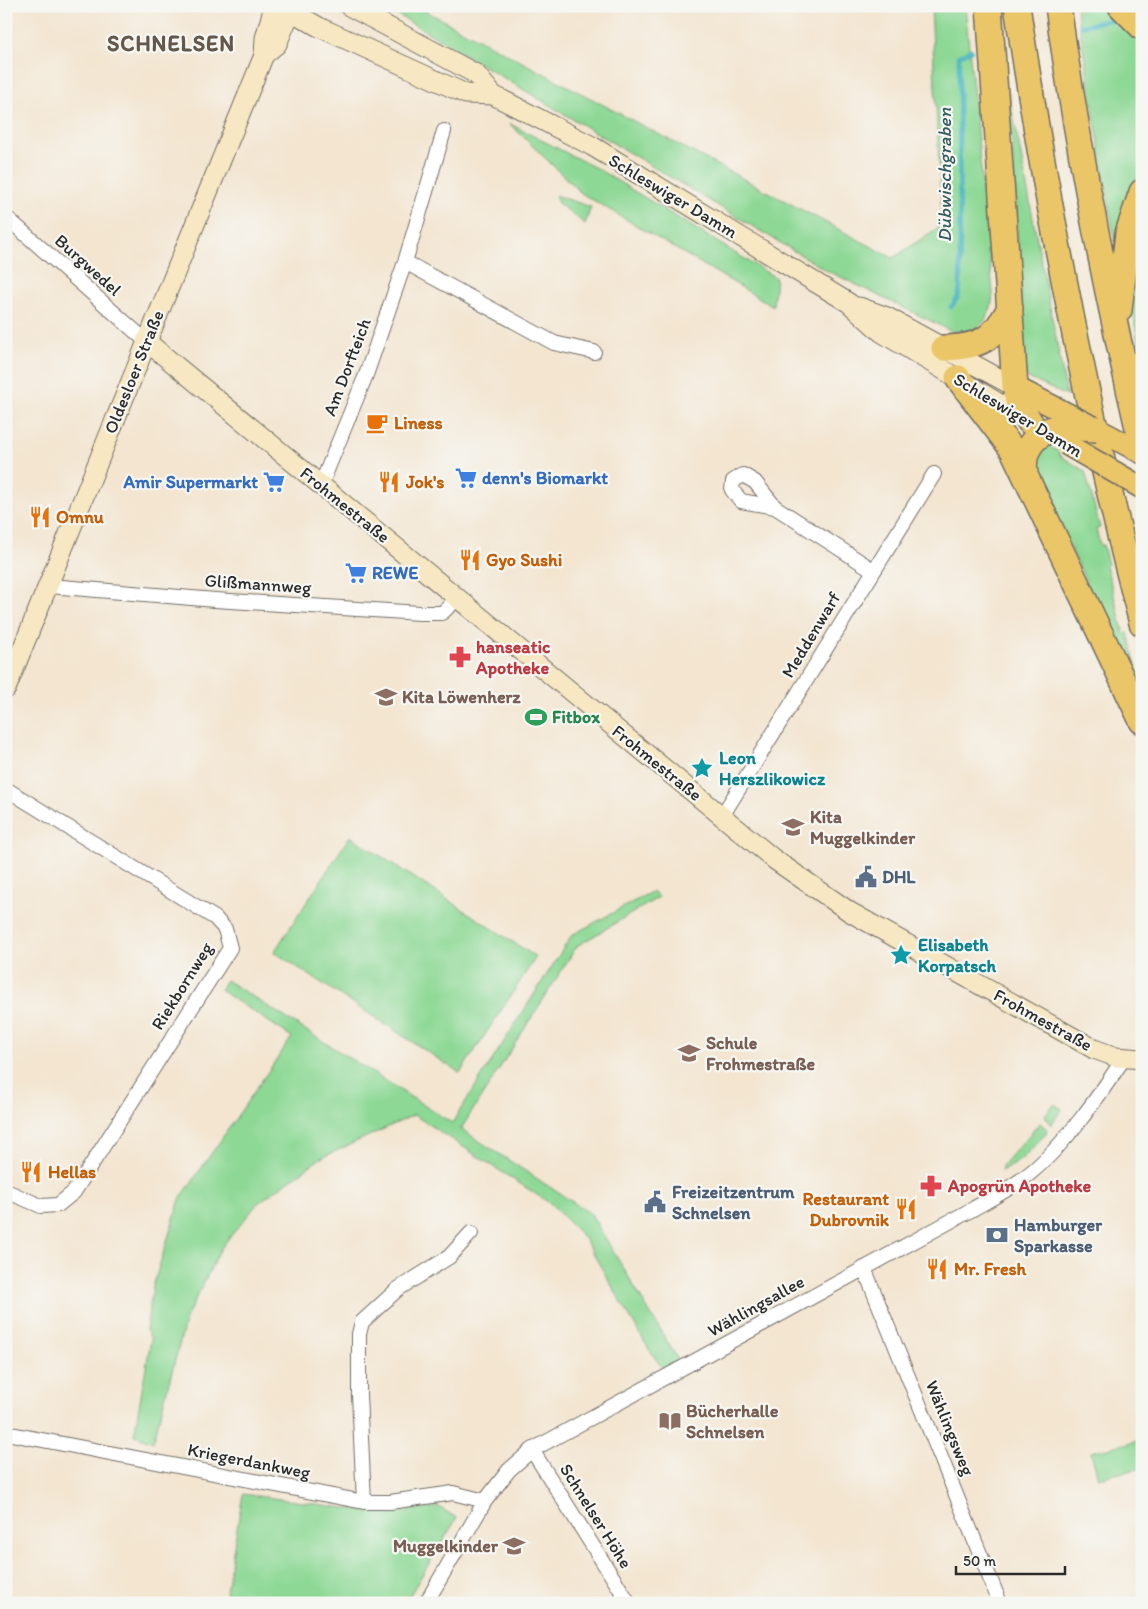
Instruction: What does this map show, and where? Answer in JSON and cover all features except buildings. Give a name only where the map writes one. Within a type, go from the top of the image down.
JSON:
[{"type":"highway","points":[[989,6],[1015,387],[1019,405],[1052,427],[1098,429]]},
{"type":"highway","points":[[1017,6],[1038,138],[1078,346],[1109,490],[1142,623]]},
{"type":"highway","points":[[1058,6],[1094,227],[1116,335],[1142,445]]},
{"type":"highway","points":[[1121,6],[1142,27]]},
{"type":"highway","points":[[1116,335],[1128,233],[1142,192]]},
{"type":"highway","points":[[944,348],[974,345],[984,341],[998,329],[1010,308]]},
{"type":"highway","points":[[958,378],[1006,440],[1025,473],[1142,721]]},
{"type":"highway","points":[[1025,473],[1026,452],[1032,442],[1052,427]]},
{"type":"main road","name":"Schleswiger Damm","points":[[349,6],[368,13],[476,74],[493,95],[592,146],[849,303],[881,332],[958,378],[1052,427],[1142,488]]},
{"type":"main road","name":"Schleswiger Damm","points":[[285,8],[319,27],[466,94],[493,95]]},
{"type":"main road","name":"Oldesloer Straße","points":[[6,689],[50,586],[146,341],[264,55],[277,44],[285,8]]},
{"type":"main road","name":"Schleswiger Damm","points":[[849,303],[887,317],[1015,387]]},
{"type":"main road","name":"Frohmestraße","points":[[146,341],[775,860],[850,912],[1094,1049],[1133,1059]]},
{"type":"main road","name":"Schleswiger Damm","points":[[1098,429],[1142,453]]},
{"type":"street","name":"Am Dorfteich","points":[[320,485],[366,375],[405,262],[444,131]]},
{"type":"street","name":"Burgwedel","points":[[6,217],[146,341]]},
{"type":"street","points":[[405,262],[554,343],[594,352]]},
{"type":"street","name":"Meddenwarf","points":[[722,816],[934,474]]},
{"type":"street","points":[[775,507],[873,570]]},
{"type":"street","name":"Glißmannweg","points":[[50,586],[215,600],[420,614],[442,613],[458,598]]},
{"type":"street","name":"Riekbornweg","points":[[6,789],[215,918],[225,929],[230,948],[74,1192],[58,1205],[41,1206],[6,1191]]},
{"type":"street","name":"Wählingsallee","points":[[426,1603],[485,1501],[509,1470],[532,1450],[970,1210],[1028,1175],[1045,1160],[1099,1095],[1133,1059]]},
{"type":"street","points":[[364,1502],[359,1394],[359,1334],[362,1322],[398,1289],[450,1257],[471,1234]]},
{"type":"street","name":"Wählingsweg","points":[[864,1268],[1000,1603]]},
{"type":"street","name":"Kriegerdankweg","points":[[6,1433],[364,1502],[390,1502],[453,1493],[485,1501]]},
{"type":"street","name":"Schnelser Höhe","points":[[532,1450],[629,1603]]},
{"type":"green space","points":[[383,6],[416,6],[893,258],[942,225],[931,6],[965,6],[993,293],[990,311],[982,324],[977,328],[951,331],[826,270]]},
{"type":"green space","points":[[1076,6],[1110,6],[1142,38],[1142,169],[1134,183],[1117,255]]},
{"type":"green space","points":[[1009,93],[1067,396],[1026,377]]},
{"type":"green space","points":[[510,124],[598,169],[776,278],[773,306],[581,193]]},
{"type":"green space","points":[[555,195],[591,207],[585,224],[558,203]]},
{"type":"green space","points":[[1142,214],[1142,361],[1135,326],[1131,282]]},
{"type":"green space","points":[[1043,445],[1047,445],[1059,452],[1059,455],[1085,471],[1100,528],[1096,529],[1100,545],[1103,545],[1108,564],[1106,565],[1124,634],[1128,633],[1142,688],[1142,704],[1036,472],[1036,461]]},
{"type":"green space","points":[[350,836],[536,957],[460,1073],[274,952]]},
{"type":"green space","points":[[653,891],[659,897],[577,946],[461,1129],[591,1214],[678,1360],[663,1369],[648,1348],[584,1238],[551,1204],[414,1115],[321,1158],[258,1203],[221,1248],[187,1316],[153,1442],[134,1435],[151,1339],[146,1330],[153,1286],[180,1199],[292,1037],[220,990],[226,980],[452,1123],[572,935]]},
{"type":"green space","points":[[1054,1104],[1062,1109],[1051,1125],[1045,1115]]},
{"type":"green space","points":[[1040,1123],[1047,1129],[1046,1133],[1022,1159],[1001,1171],[1003,1164]]},
{"type":"green space","points":[[1141,1440],[1142,1468],[1098,1478],[1091,1452]]},
{"type":"green space","points":[[243,1494],[383,1513],[439,1507],[457,1518],[405,1603],[224,1603]]},
{"type":"waterway","name":"Dübwischgraben","points":[[1081,26],[1120,18]]},
{"type":"waterway","name":"Dübwischgraben","points":[[951,307],[958,297],[960,287],[959,56],[971,50]]},
{"type":"place","name":"Liness","points":[[377,423]]},
{"type":"place","name":"denn's Biomarkt","points":[[466,478]]},
{"type":"place","name":"Amir Supermarkt","points":[[274,482]]},
{"type":"place","name":"Jok's","points":[[389,482]]},
{"type":"place","name":"Omnu","points":[[40,517]]},
{"type":"place","name":"Gyo Sushi","points":[[470,560]]},
{"type":"place","name":"REWE","points":[[356,573]]},
{"type":"place","name":"hanseatic Apotheke","points":[[460,657]]},
{"type":"place","name":"Kita Löwenherz","points":[[386,697]]},
{"type":"place","name":"Fitbox","points":[[536,717]]},
{"type":"place","name":"Leon Herszlikowicz","points":[[702,768]]},
{"type":"place","name":"Kita Muggelkinder","points":[[793,827]]},
{"type":"place","name":"DHL","points":[[866,877]]},
{"type":"place","name":"Elisabeth Korpatsch","points":[[901,955]]},
{"type":"place","name":"Schule Frohmestraße","points":[[689,1053]]},
{"type":"place","name":"Hellas","points":[[31,1172]]},
{"type":"place","name":"Apogrün Apotheke","points":[[931,1186]]},
{"type":"place","name":"Freizeitzentrum Schnelsen","points":[[655,1202]]},
{"type":"place","name":"Restaurant Dubrovnik","points":[[906,1209]]},
{"type":"place","name":"Hamburger Sparkasse","points":[[997,1235]]},
{"type":"place","name":"Mr. Fresh","points":[[937,1269]]},
{"type":"place","name":"Bücherhalle Schnelsen","points":[[670,1421]]},
{"type":"place","name":"Muggelkinder","points":[[514,1546]]},
{"type":"district","name":"SCHNELSEN","points":[[171,43]]}]
